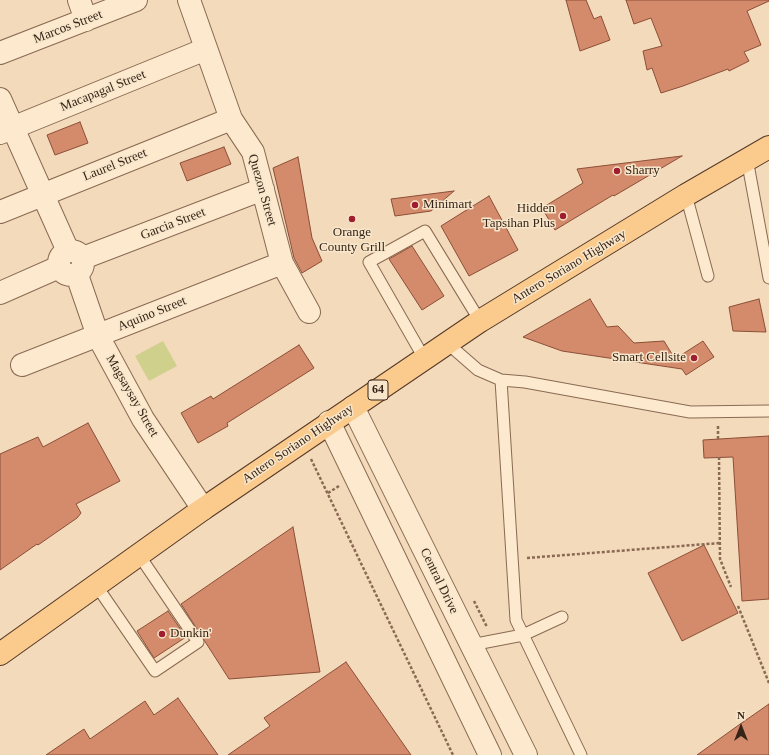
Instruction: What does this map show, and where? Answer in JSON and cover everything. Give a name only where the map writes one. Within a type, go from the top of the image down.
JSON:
[{"type":"main road","name":"Antero Soriano Highway","points":[[0,654],[203,509],[329,422],[480,321],[686,195],[769,147]]},
{"type":"street","name":"Marcos Street","points":[[0,53],[83,10],[136,0]]},
{"type":"street","name":"Quezon Street","points":[[189,0],[231,119],[253,152],[282,263],[309,312]]},
{"type":"street","name":"Macapagal Street","points":[[6,130],[206,49]]},
{"type":"street","name":"Magsaysay Street","points":[[0,99],[6,130],[42,195],[72,263],[98,336],[143,419],[203,509]]},
{"type":"street","name":"Laurel Street","points":[[0,212],[231,119]]},
{"type":"street","name":"Garcia Street","points":[[0,293],[72,263],[263,189]]},
{"type":"street","name":"Aquino Street","points":[[22,365],[282,263]]},
{"type":"street","name":"Central Drive","points":[[353,406],[526,755]]},
{"type":"street","points":[[329,422],[490,755]]},
{"type":"lane","points":[[747,159],[769,278]]},
{"type":"lane","points":[[686,195],[708,276]]},
{"type":"lane","points":[[424,358],[369,262],[425,231],[480,321]]},
{"type":"lane","points":[[447,343],[478,370],[501,380],[525,382],[690,412],[769,411]]},
{"type":"lane","points":[[501,380],[516,620],[581,755]]},
{"type":"lane","points":[[96,585],[154,671],[198,642],[139,554]]},
{"type":"lane","points":[[471,645],[523,635],[562,617]]},
{"type":"path","points":[[303,441],[453,755]]},
{"type":"path","points":[[719,458],[720,559],[731,587]]},
{"type":"path","points":[[512,559],[720,544]]},
{"type":"path","points":[[738,606],[769,683]]},
{"type":"green space","points":[[163,341],[177,366],[149,381],[135,356]]},
{"type":"building","points":[[566,0],[586,0],[594,19],[601,16],[610,40],[580,51]]},
{"type":"building","points":[[626,0],[769,1],[747,11],[761,45],[744,52],[749,61],[729,71],[728,69],[661,93],[652,68],[647,70],[643,51],[662,46],[651,18],[634,24]]},
{"type":"building","points":[[80,122],[88,143],[55,155],[47,135]]},
{"type":"building","points":[[224,147],[231,164],[187,181],[180,163]]},
{"type":"building","points":[[682,156],[555,230],[542,208],[583,183],[577,169]]},
{"type":"building","points":[[298,157],[312,238],[322,261],[302,273],[294,258],[273,168]]},
{"type":"building","name":"Minimart","points":[[454,191],[431,211],[395,216],[391,199]]},
{"type":"building","points":[[489,196],[518,250],[469,276],[441,226]]},
{"type":"building","points":[[412,246],[444,296],[422,310],[389,259]]},
{"type":"building","points":[[590,299],[607,327],[618,326],[634,343],[664,341],[675,359],[703,341],[714,357],[686,375],[682,369],[562,351],[523,337]]},
{"type":"building","points":[[759,299],[766,332],[733,331],[729,307]]},
{"type":"building","points":[[299,345],[314,368],[227,423],[228,426],[198,443],[181,413],[211,396],[213,399]]},
{"type":"building","points":[[88,423],[120,481],[76,504],[81,513],[77,518],[0,570],[0,454],[38,437],[43,447]]},
{"type":"building","points":[[769,436],[769,599],[742,601],[733,457],[704,458],[703,440]]},
{"type":"building","points":[[293,527],[320,672],[229,679],[181,604]]},
{"type":"building","points":[[704,545],[738,613],[682,641],[648,573]]},
{"type":"building","name":"Dunkin'","points":[[168,611],[186,637],[154,658],[137,631]]},
{"type":"building","points":[[346,662],[411,755],[228,755],[270,726],[264,718]]},
{"type":"building","points":[[178,698],[218,755],[46,755],[84,729],[90,739],[145,701],[154,715]]},
{"type":"building","points":[[769,704],[769,755],[697,755],[736,727]]},
{"type":"place","name":"Sharry","points":[[617,171]]},
{"type":"place","name":"Minimart","points":[[415,205]]},
{"type":"place","name":"Hidden Tapsihan Plus","points":[[563,216]]},
{"type":"place","name":"Orange County Grill","points":[[352,219]]},
{"type":"place","name":"Smart Cellsite","points":[[694,358]]},
{"type":"place","name":"Dunkin'","points":[[162,634]]}]
